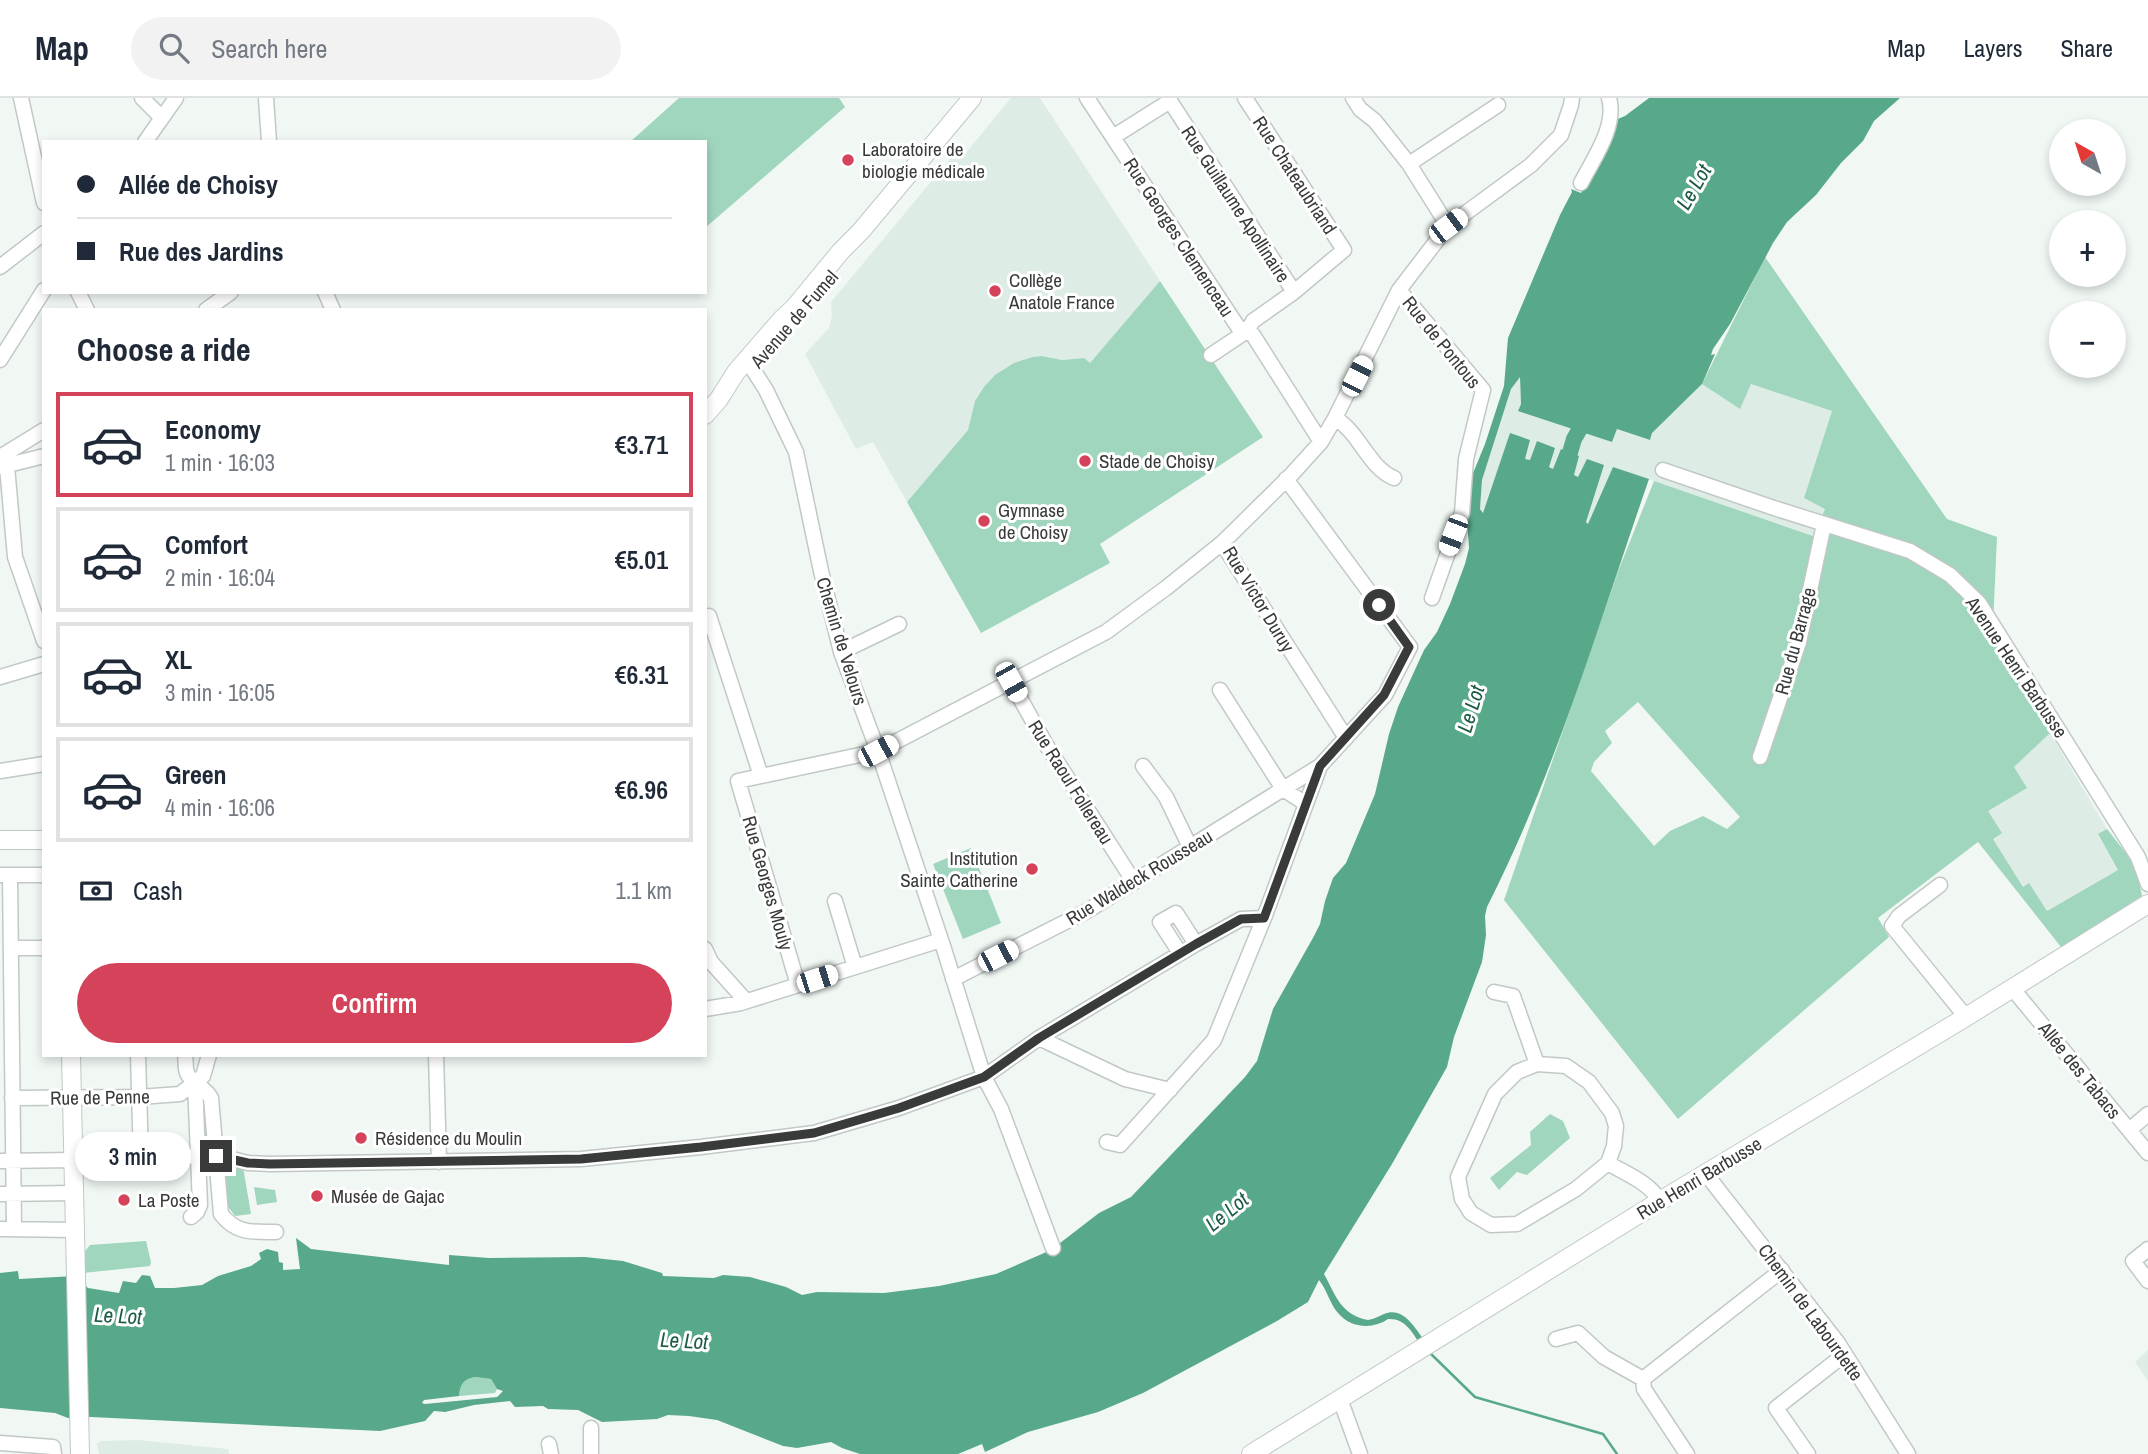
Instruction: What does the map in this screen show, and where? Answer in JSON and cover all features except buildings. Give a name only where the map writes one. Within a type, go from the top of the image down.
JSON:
[{"type":"main road","name":"Avenue de Fumel","points":[[707,413],[736,372],[749,364],[782,319],[861,232],[972,98]]},
{"type":"main road","points":[[0,840],[40,842]]},
{"type":"main road","name":"Rue Henri Barbusse","points":[[1251,1454],[2148,904]]},
{"type":"main road","points":[[71,1057],[80,1451]]},
{"type":"street","points":[[21,98],[42,194]]},
{"type":"street","points":[[142,98],[162,118]]},
{"type":"street","points":[[146,140],[176,98]]},
{"type":"street","points":[[267,98],[269,140]]},
{"type":"street","name":"Rue Georges Clemenceau","points":[[1087,98],[1238,327],[1252,335],[1321,442]]},
{"type":"street","name":"Rue Chateaubriand","points":[[1211,355],[1247,331],[1253,321],[1294,292],[1344,250],[1245,98]]},
{"type":"street","points":[[1353,98],[1409,164],[1448,226]]},
{"type":"street","name":"Rue Victor Duruy","points":[[1346,738],[1222,543],[1321,442],[1399,290],[1448,226],[1531,165],[1561,135],[1572,98]]},
{"type":"street","points":[[1581,183],[1606,134],[1611,105],[1609,98]]},
{"type":"street","name":"Rue Guillaume Apollinaire","points":[[1113,137],[1170,102],[1294,292]]},
{"type":"street","points":[[1409,164],[1498,105]]},
{"type":"street","points":[[0,267],[42,235]]},
{"type":"street","name":"Rue de Pontous","points":[[1399,290],[1483,390],[1466,458],[1462,513],[1432,598]]},
{"type":"street","points":[[0,360],[42,293]]},
{"type":"street","points":[[209,308],[228,294]]},
{"type":"street","name":"Chemin de Velours","points":[[749,364],[766,390],[796,452],[841,652],[878,751],[984,1077],[1001,1109],[1053,1248]]},
{"type":"street","points":[[1335,418],[1346,425],[1382,473],[1394,478]]},
{"type":"street","points":[[2,463],[42,432]]},
{"type":"street","points":[[2,463],[42,456]]},
{"type":"street","points":[[2,463],[15,557],[42,635]]},
{"type":"street","name":"Avenue Henri Barbusse","points":[[1663,470],[1910,551],[1950,575],[1979,603],[2138,857],[2148,884]]},
{"type":"street","points":[[1107,1142],[1120,1145],[1214,1040],[1264,918],[1320,766],[1384,695],[1409,647],[1286,479]]},
{"type":"street","name":"Rue du Barrage","points":[[1760,757],[1799,642],[1824,524]]},
{"type":"street","points":[[709,616],[761,776],[878,751],[1106,632],[1222,543]]},
{"type":"street","points":[[841,652],[899,624]]},
{"type":"street","points":[[0,677],[42,665]]},
{"type":"street","name":"Rue Raoul Follereau","points":[[1011,682],[1045,743],[1134,882]]},
{"type":"street","points":[[1220,690],[1283,789],[1306,804]]},
{"type":"street","points":[[0,771],[42,764]]},
{"type":"street","points":[[1143,766],[1166,797],[1190,847]]},
{"type":"street","name":"Rue Waldeck Rousseau","points":[[953,979],[1087,911],[1320,766]]},
{"type":"street","name":"Rue Georges Mouly","points":[[761,776],[738,781],[798,985]]},
{"type":"street","points":[[42,875],[5,875],[11,948],[6,988],[12,1098],[7,1161],[7,1229],[75,1230]]},
{"type":"street","points":[[1941,885],[1899,916],[1892,926],[1966,1017]]},
{"type":"street","points":[[835,901],[855,967]]},
{"type":"street","points":[[1180,953],[1160,922],[1176,913],[1196,944]]},
{"type":"street","points":[[216,1156],[248,1163],[270,1164],[581,1159],[814,1133],[899,1108],[984,1077],[1039,1038],[1180,953],[1241,919],[1264,918]]},
{"type":"street","points":[[707,1009],[746,1001],[941,940]]},
{"type":"street","points":[[11,948],[42,948]]},
{"type":"street","points":[[707,953],[711,962],[746,1001]]},
{"type":"street","name":"Allée des Tabacs","points":[[2012,988],[2148,1153]]},
{"type":"street","points":[[1494,992],[1513,996],[1537,1064]]},
{"type":"street","points":[[1039,1038],[1125,1079],[1170,1090]]},
{"type":"street","points":[[138,1057],[141,1160]]},
{"type":"street","points":[[190,1086],[203,1076],[208,1057]]},
{"type":"street","points":[[436,1057],[439,1162]]},
{"type":"street","points":[[186,1062],[199,1156],[200,1205],[191,1217]]},
{"type":"street","points":[[1537,1064],[1566,1066],[1589,1082],[1607,1105],[1616,1126],[1614,1146],[1608,1163],[1576,1189],[1517,1224],[1491,1225],[1471,1213],[1462,1199],[1458,1177],[1495,1094],[1517,1072],[1537,1064]]},
{"type":"street","points":[[190,1086],[204,1088],[211,1098],[221,1214],[229,1224],[249,1233],[276,1231]]},
{"type":"street","name":"Rue de Penne","points":[[12,1098],[139,1097],[180,1094],[190,1086]]},
{"type":"street","points":[[2129,1130],[2148,1114]]},
{"type":"street","points":[[7,1161],[73,1163],[199,1156]]},
{"type":"street","points":[[1608,1163],[1642,1182],[1660,1201]]},
{"type":"street","name":"Chemin de Labourdette","points":[[1706,1174],[1844,1354],[1908,1454]]},
{"type":"street","points":[[7,1194],[73,1193]]},
{"type":"street","points":[[2148,1249],[2133,1261],[2148,1281]]},
{"type":"street","points":[[1643,1379],[1782,1270]]},
{"type":"street","points":[[1556,1339],[1578,1333],[1604,1357],[1643,1379]]},
{"type":"street","points":[[1808,1454],[1776,1408],[1844,1354]]},
{"type":"street","points":[[1643,1379],[1644,1389],[1687,1454]]},
{"type":"street","points":[[1340,1399],[1360,1454]]},
{"type":"street","points":[[591,1428],[591,1454]]},
{"type":"street","points":[[0,1443],[53,1451]]},
{"type":"shaded area","points":[[679,98],[839,98],[845,107],[707,226],[707,140],[632,140]]},
{"type":"shaded area","name":"Collège Anatole France","points":[[1011,98],[1040,98],[1160,281],[1090,363],[1084,358],[1062,360],[1042,356],[1014,363],[975,401],[968,430],[907,502],[873,442],[856,449],[805,354],[829,328],[831,302],[959,148],[965,154]]},
{"type":"shaded area","points":[[1765,257],[1947,519],[1997,537],[1993,625],[2050,733],[2014,767],[2027,788],[1988,811],[2002,833],[1993,839],[2023,887],[2029,883],[2047,911],[2118,870],[2098,834],[2107,829],[2136,866],[2142,896],[2061,947],[1978,842],[1878,918],[1889,937],[1678,1119],[1504,900],[1619,569],[1654,481],[1813,536],[1825,509],[1804,498],[1832,411],[1751,384],[1740,409],[1702,384]],"holes":[[[1638,702],[1740,817],[1727,829],[1703,816],[1670,831],[1654,846],[1591,771],[1594,762],[1612,743],[1605,731]]]},
{"type":"shaded area","name":"Stade de Choisy","points":[[1160,281],[1263,437],[1100,544],[1110,563],[981,633],[907,502],[968,430],[975,401],[995,375],[1014,363],[1033,357],[1062,360],[1084,358],[1090,363]]},
{"type":"shaded area","points":[[1520,375],[1521,404],[1518,410],[1612,441],[1617,429],[1648,440],[1702,384],[1739,408],[1751,384],[1832,411],[1804,498],[1825,508],[1814,536],[1613,467],[1589,524],[1586,523],[1587,460],[1579,477],[1573,475],[1561,450],[1554,469],[1549,467],[1537,441],[1530,460],[1524,459],[1510,434],[1483,513],[1480,509],[1482,480],[1511,389]]},
{"type":"shaded area","points":[[2050,733],[2107,829],[2098,835],[2118,870],[2047,911],[2029,884],[2023,887],[1993,839],[1988,811],[2026,788],[2014,767]]},
{"type":"shaded area","points":[[971,848],[1001,923],[963,939],[933,864]]},
{"type":"shaded area","points":[[1550,1114],[1563,1121],[1570,1138],[1527,1175],[1517,1172],[1499,1190],[1490,1178],[1531,1145],[1530,1132]]},
{"type":"shaded area","points":[[220,1163],[243,1167],[251,1214],[235,1216],[223,1200]]},
{"type":"shaded area","points":[[254,1187],[275,1190],[277,1202],[257,1205]]},
{"type":"shaded area","points":[[146,1241],[150,1266],[83,1273],[84,1254],[90,1245]]},
{"type":"shaded area","points":[[2148,1350],[2148,1381],[2135,1362]]},
{"type":"shaded area","points":[[475,1377],[491,1379],[497,1389],[495,1393],[459,1396],[463,1383]]},
{"type":"shaded area","points":[[139,1440],[228,1449],[229,1454],[99,1454],[97,1444],[101,1441]]},
{"type":"water","points":[[1649,98],[1900,98],[1874,121],[1863,141],[1841,163],[1816,195],[1787,222],[1730,324],[1713,349],[1711,355],[1715,354],[1702,384],[1652,433],[1650,440],[1617,429],[1612,442],[1518,411],[1521,404],[1520,377],[1511,389],[1482,480],[1480,509],[1483,513],[1510,433],[1530,440],[1525,459],[1530,460],[1537,441],[1555,448],[1549,467],[1553,469],[1561,449],[1579,456],[1574,475],[1578,477],[1587,459],[1604,465],[1586,522],[1588,524],[1613,467],[1649,479],[1555,750],[1512,855],[1487,907],[1482,962],[1454,1037],[1447,1067],[1392,1164],[1324,1274],[1340,1303],[1351,1314],[1368,1320],[1391,1312],[1397,1313],[1408,1320],[1425,1341],[1420,1344],[1407,1327],[1394,1319],[1369,1326],[1349,1322],[1335,1309],[1319,1280],[1308,1302],[1143,1393],[1098,1412],[1028,1432],[985,1452],[982,1444],[958,1454],[860,1454],[831,1442],[797,1448],[783,1446],[717,1420],[668,1415],[657,1419],[602,1422],[578,1410],[548,1409],[543,1406],[515,1407],[510,1401],[445,1412],[434,1411],[425,1421],[380,1431],[68,1418],[55,1413],[0,1408],[0,1273],[18,1271],[19,1279],[75,1276],[88,1288],[119,1293],[123,1281],[136,1283],[142,1275],[150,1276],[155,1288],[202,1285],[218,1276],[251,1266],[261,1259],[259,1253],[267,1249],[278,1252],[283,1270],[300,1269],[296,1238],[311,1249],[449,1265],[449,1255],[489,1258],[585,1257],[623,1261],[662,1273],[663,1276],[750,1277],[786,1287],[802,1295],[817,1292],[884,1293],[939,1286],[996,1274],[1051,1250],[1099,1213],[1131,1197],[1257,1061],[1273,1009],[1320,924],[1333,878],[1346,863],[1375,794],[1398,707],[1424,650],[1437,632],[1465,564],[1469,548],[1469,483],[1504,386],[1508,338],[1571,189],[1581,193],[1607,144],[1613,121],[1625,116]],"holes":[[[468,1379],[491,1379],[497,1389],[503,1391],[497,1397],[422,1403],[424,1400],[459,1396],[463,1383]]]},
{"type":"waterway","name":"Le Lot","points":[[1564,473],[1574,439],[1589,413]]},
{"type":"waterway","points":[[1430,1353],[1475,1397],[1603,1434],[1617,1454]]},
{"type":"place","name":"Laboratoire de biologie médicale","points":[[848,160]]},
{"type":"place","name":"Collège Anatole France","points":[[995,291]]},
{"type":"place","name":"Stade de Choisy","points":[[1085,461]]},
{"type":"place","name":"Gymnase de Choisy","points":[[984,521]]},
{"type":"place","name":"Institution Sainte Catherine","points":[[1032,869]]},
{"type":"place","name":"Résidence du Moulin","points":[[361,1138]]},
{"type":"place","name":"Musée de Gajac","points":[[317,1196]]},
{"type":"place","name":"La Poste","points":[[124,1200]]},
{"type":"route","points":[[216,1156],[248,1163],[270,1164],[486,1161],[581,1159],[701,1147],[814,1133],[899,1108],[984,1077],[1039,1038],[1196,944],[1241,919],[1264,918],[1320,766],[1384,695],[1409,647],[1379,605]]}]
